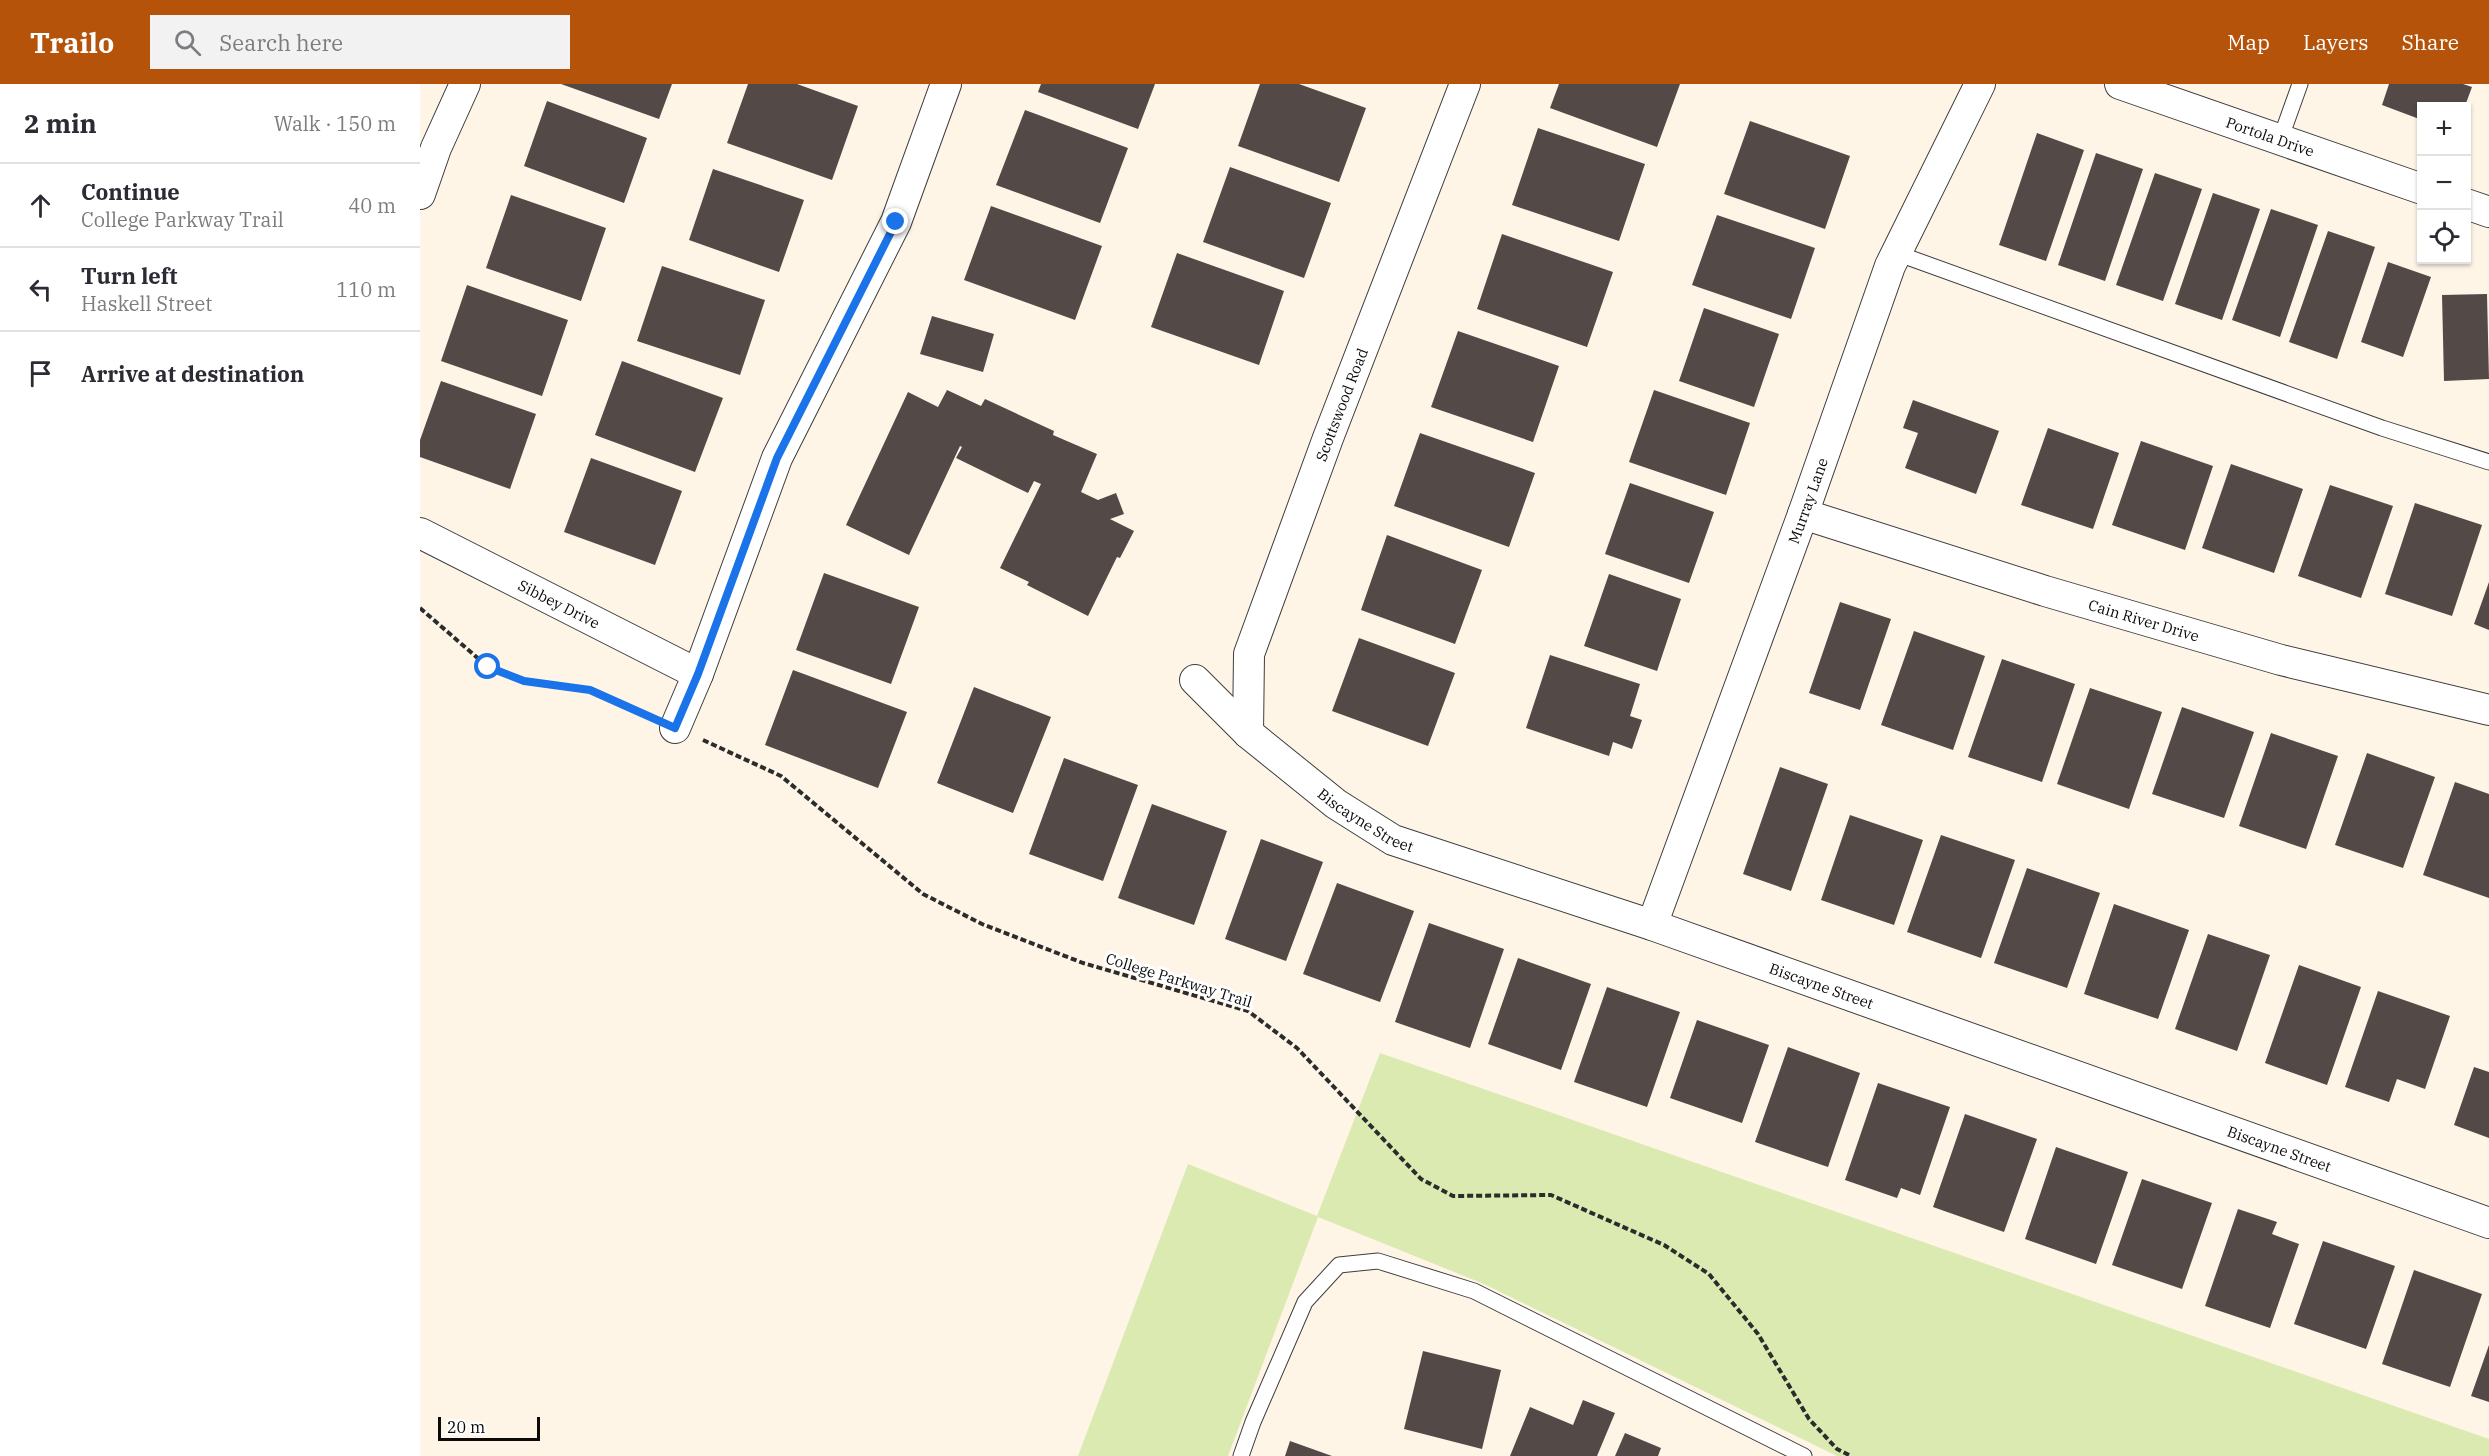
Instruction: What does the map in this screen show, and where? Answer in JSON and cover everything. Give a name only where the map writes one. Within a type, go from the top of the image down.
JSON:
[{"type":"street","points":[[420,194],[436,148],[465,84]]},
{"type":"street","points":[[675,728],[698,674],[777,458],[896,222],[946,84]]},
{"type":"street","name":"Scottswood Road","points":[[1248,733],[1249,654],[1328,438],[1465,84]]},
{"type":"street","name":"Murray Lane","points":[[1652,925],[1803,514],[1890,266],[1980,84]]},
{"type":"street","name":"Portola Drive","points":[[2120,84],[2417,188]]},
{"type":"street","points":[[2471,206],[2489,212]]},
{"type":"street","name":"Cain River Drive","points":[[1803,514],[2045,591],[2281,660],[2489,710]]},
{"type":"street","name":"Sibbey Drive","points":[[420,532],[698,674]]},
{"type":"street","name":"Biscayne Street","points":[[1195,680],[1248,733],[1336,804],[1393,840],[1652,925],[2489,1223]]},
{"type":"lane","points":[[2280,140],[2300,84]]},
{"type":"lane","points":[[1896,253],[2382,428],[2489,462]]},
{"type":"lane","points":[[1241,1456],[1253,1422],[1305,1302],[1339,1265],[1378,1260],[1474,1291],[1804,1456]]},
{"type":"path","name":"College Parkway Trail","points":[[420,608],[488,667],[524,681],[590,690],[781,776],[923,894],[982,924],[1083,963],[1248,1011],[1297,1048],[1421,1179],[1453,1196],[1551,1195],[1664,1245],[1709,1274],[1758,1334],[1809,1419],[1837,1449],[1851,1456]]},
{"type":"green space","points":[[1380,1053],[2489,1439],[2489,1456],[1837,1456],[1484,1284],[1318,1217],[1228,1456],[1078,1456],[1188,1164],[1317,1216]]},
{"type":"building","points":[[561,84],[672,84],[659,119]]},
{"type":"building","points":[[748,84],[797,84],[858,106],[832,180],[727,143]]},
{"type":"building","points":[[1041,84],[1155,84],[1138,129],[1038,92]]},
{"type":"building","points":[[1260,84],[1299,84],[1366,108],[1339,182],[1238,146]]},
{"type":"building","points":[[1559,84],[1680,84],[1657,147],[1550,108]]},
{"type":"building","points":[[2389,84],[2463,84],[2472,87],[2466,102],[2417,102],[2417,118],[2382,105]]},
{"type":"building","points":[[547,101],[647,138],[624,203],[524,166]]},
{"type":"building","points":[[1025,110],[1128,148],[1100,223],[996,185]]},
{"type":"building","points":[[1750,121],[1850,156],[1825,229],[1724,194]]},
{"type":"building","points":[[1538,128],[1645,164],[1619,241],[1512,205]]},
{"type":"building","points":[[2037,133],[2084,150],[2046,261],[1999,245]]},
{"type":"building","points":[[2096,153],[2143,169],[2105,281],[2058,265]]},
{"type":"building","points":[[1230,167],[1331,203],[1304,278],[1203,242]]},
{"type":"building","points":[[713,169],[804,200],[779,272],[689,240]]},
{"type":"building","points":[[2155,173],[2202,189],[2163,301],[2116,285]]},
{"type":"building","points":[[2213,193],[2260,209],[2222,320],[2175,304]]},
{"type":"building","points":[[511,195],[606,228],[581,301],[486,268]]},
{"type":"building","points":[[991,206],[1102,246],[1075,320],[964,280]]},
{"type":"building","points":[[2271,209],[2318,225],[2280,337],[2232,320]]},
{"type":"building","points":[[1717,215],[1815,248],[1791,319],[1692,285]]},
{"type":"building","points":[[2328,231],[2375,247],[2337,359],[2289,342]]},
{"type":"building","points":[[1502,234],[1613,272],[1587,347],[1477,309]]},
{"type":"building","points":[[1177,253],[1284,291],[1259,365],[1151,327]]},
{"type":"building","points":[[2388,262],[2431,277],[2403,357],[2361,342]]},
{"type":"building","points":[[662,266],[765,300],[740,375],[637,341]]},
{"type":"building","points":[[467,285],[568,320],[542,396],[441,361]]},
{"type":"building","points":[[2487,294],[2489,379],[2444,381],[2442,295]]},
{"type":"building","points":[[1704,308],[1779,334],[1754,407],[1679,381]]},
{"type":"building","points":[[932,316],[994,334],[983,372],[920,354]]},
{"type":"building","points":[[1458,331],[1559,366],[1533,442],[1431,407]]},
{"type":"building","points":[[622,361],[723,398],[695,472],[595,435]]},
{"type":"building","points":[[441,381],[536,414],[510,489],[420,457],[420,440]]},
{"type":"building","points":[[947,390],[981,406],[985,399],[1054,431],[1053,435],[1097,454],[1081,492],[1098,500],[1116,493],[1124,514],[1110,519],[1134,531],[1120,558],[1117,557],[1088,616],[1027,585],[1029,582],[1000,568],[1041,484],[1034,481],[1028,493],[956,458],[962,447],[960,446],[909,555],[846,525],[908,392],[938,407]]},
{"type":"building","points":[[1654,390],[1750,423],[1726,495],[1629,462]]},
{"type":"building","points":[[1913,400],[1999,431],[1976,494],[1905,468],[1918,433],[1903,428]]},
{"type":"building","points":[[2048,428],[2119,453],[2093,529],[2021,505]]},
{"type":"building","points":[[1420,433],[1535,473],[1509,547],[1394,506]]},
{"type":"building","points":[[2141,441],[2213,466],[2185,550],[2112,525]]},
{"type":"building","points":[[591,458],[682,491],[655,565],[564,532]]},
{"type":"building","points":[[2231,464],[2303,489],[2274,573],[2202,548]]},
{"type":"building","points":[[1630,483],[1714,512],[1689,583],[1605,554]]},
{"type":"building","points":[[2330,485],[2393,506],[2361,598],[2298,576]]},
{"type":"building","points":[[2415,503],[2482,525],[2452,616],[2385,594]]},
{"type":"building","points":[[1387,535],[1482,570],[1455,644],[1361,610]]},
{"type":"building","points":[[824,573],[919,607],[891,684],[796,650]]},
{"type":"building","points":[[1609,574],[1681,599],[1657,671],[1584,646]]},
{"type":"building","points":[[2489,582],[2489,630],[2474,624]]},
{"type":"building","points":[[1840,602],[1891,619],[1860,710],[1809,693]]},
{"type":"building","points":[[1914,631],[1985,656],[1953,750],[1881,725]]},
{"type":"building","points":[[1359,638],[1455,673],[1428,746],[1332,711]]},
{"type":"building","points":[[1550,655],[1640,684],[1630,716],[1642,720],[1632,749],[1613,742],[1609,756],[1526,728]]},
{"type":"building","points":[[2002,659],[2075,684],[2042,782],[1968,757]]},
{"type":"building","points":[[793,670],[907,712],[878,788],[765,745]]},
{"type":"building","points":[[974,687],[1051,717],[1013,813],[937,783]]},
{"type":"building","points":[[2090,688],[2162,712],[2129,809],[2057,784]]},
{"type":"building","points":[[2182,707],[2254,732],[2224,818],[2152,794]]},
{"type":"building","points":[[2271,733],[2338,756],[2306,849],[2239,826]]},
{"type":"building","points":[[2367,753],[2435,777],[2403,868],[2335,845]]},
{"type":"building","points":[[1064,758],[1138,785],[1103,881],[1029,854]]},
{"type":"building","points":[[1780,767],[1828,784],[1791,891],[1743,874]]},
{"type":"building","points":[[2455,782],[2489,794],[2489,898],[2423,875]]},
{"type":"building","points":[[1152,804],[1227,831],[1194,925],[1118,898]]},
{"type":"building","points":[[1850,815],[1923,840],[1894,925],[1821,900]]},
{"type":"building","points":[[1941,835],[2015,860],[1981,958],[1907,932]]},
{"type":"building","points":[[1261,839],[1323,862],[1286,961],[1225,939]]},
{"type":"building","points":[[2027,868],[2100,893],[2067,988],[1994,963]]},
{"type":"building","points":[[1337,883],[1414,911],[1380,1002],[1303,974]]},
{"type":"building","points":[[2114,904],[2189,930],[2158,1019],[2084,994]]},
{"type":"building","points":[[1429,923],[1504,949],[1470,1048],[1395,1022]]},
{"type":"building","points":[[2208,934],[2270,955],[2237,1051],[2175,1029]]},
{"type":"building","points":[[1518,958],[1591,984],[1561,1070],[1488,1044]]},
{"type":"building","points":[[2299,965],[2361,987],[2327,1085],[2265,1063]]},
{"type":"building","points":[[1607,987],[1680,1012],[1647,1107],[1574,1082]]},
{"type":"building","points":[[2378,991],[2450,1016],[2425,1089],[2397,1079],[2389,1102],[2345,1087]]},
{"type":"building","points":[[1697,1020],[1769,1045],[1742,1123],[1670,1098]]},
{"type":"building","points":[[1788,1047],[1860,1073],[1828,1167],[1755,1142]]},
{"type":"building","points":[[2474,1067],[2489,1072],[2489,1138],[2454,1125]]},
{"type":"building","points":[[1878,1083],[1950,1107],[1920,1195],[1901,1188],[1897,1198],[1845,1180]]},
{"type":"building","points":[[1965,1114],[2037,1139],[2004,1232],[1933,1207]]},
{"type":"building","points":[[2056,1147],[2128,1172],[2096,1264],[2025,1239]]},
{"type":"building","points":[[2142,1179],[2212,1203],[2182,1289],[2112,1265]]},
{"type":"building","points":[[2238,1209],[2277,1222],[2272,1234],[2299,1244],[2270,1328],[2205,1306]]},
{"type":"building","points":[[2323,1241],[2395,1266],[2366,1349],[2294,1324]]},
{"type":"building","points":[[2414,1270],[2482,1294],[2450,1387],[2382,1364]]},
{"type":"building","points":[[2489,1345],[2489,1402],[2471,1396]]},
{"type":"building","points":[[1423,1351],[1501,1370],[1482,1449],[1404,1429]]},
{"type":"building","points":[[1583,1400],[1615,1413],[1597,1456],[1510,1456],[1530,1407],[1573,1425]]},
{"type":"building","points":[[1625,1433],[1661,1448],[1658,1456],[1615,1456]]},
{"type":"building","points":[[1290,1441],[1332,1456],[1285,1456]]},
{"type":"route","points":[[488,667],[524,681],[590,690],[675,728],[698,674],[777,458],[896,222]]}]
